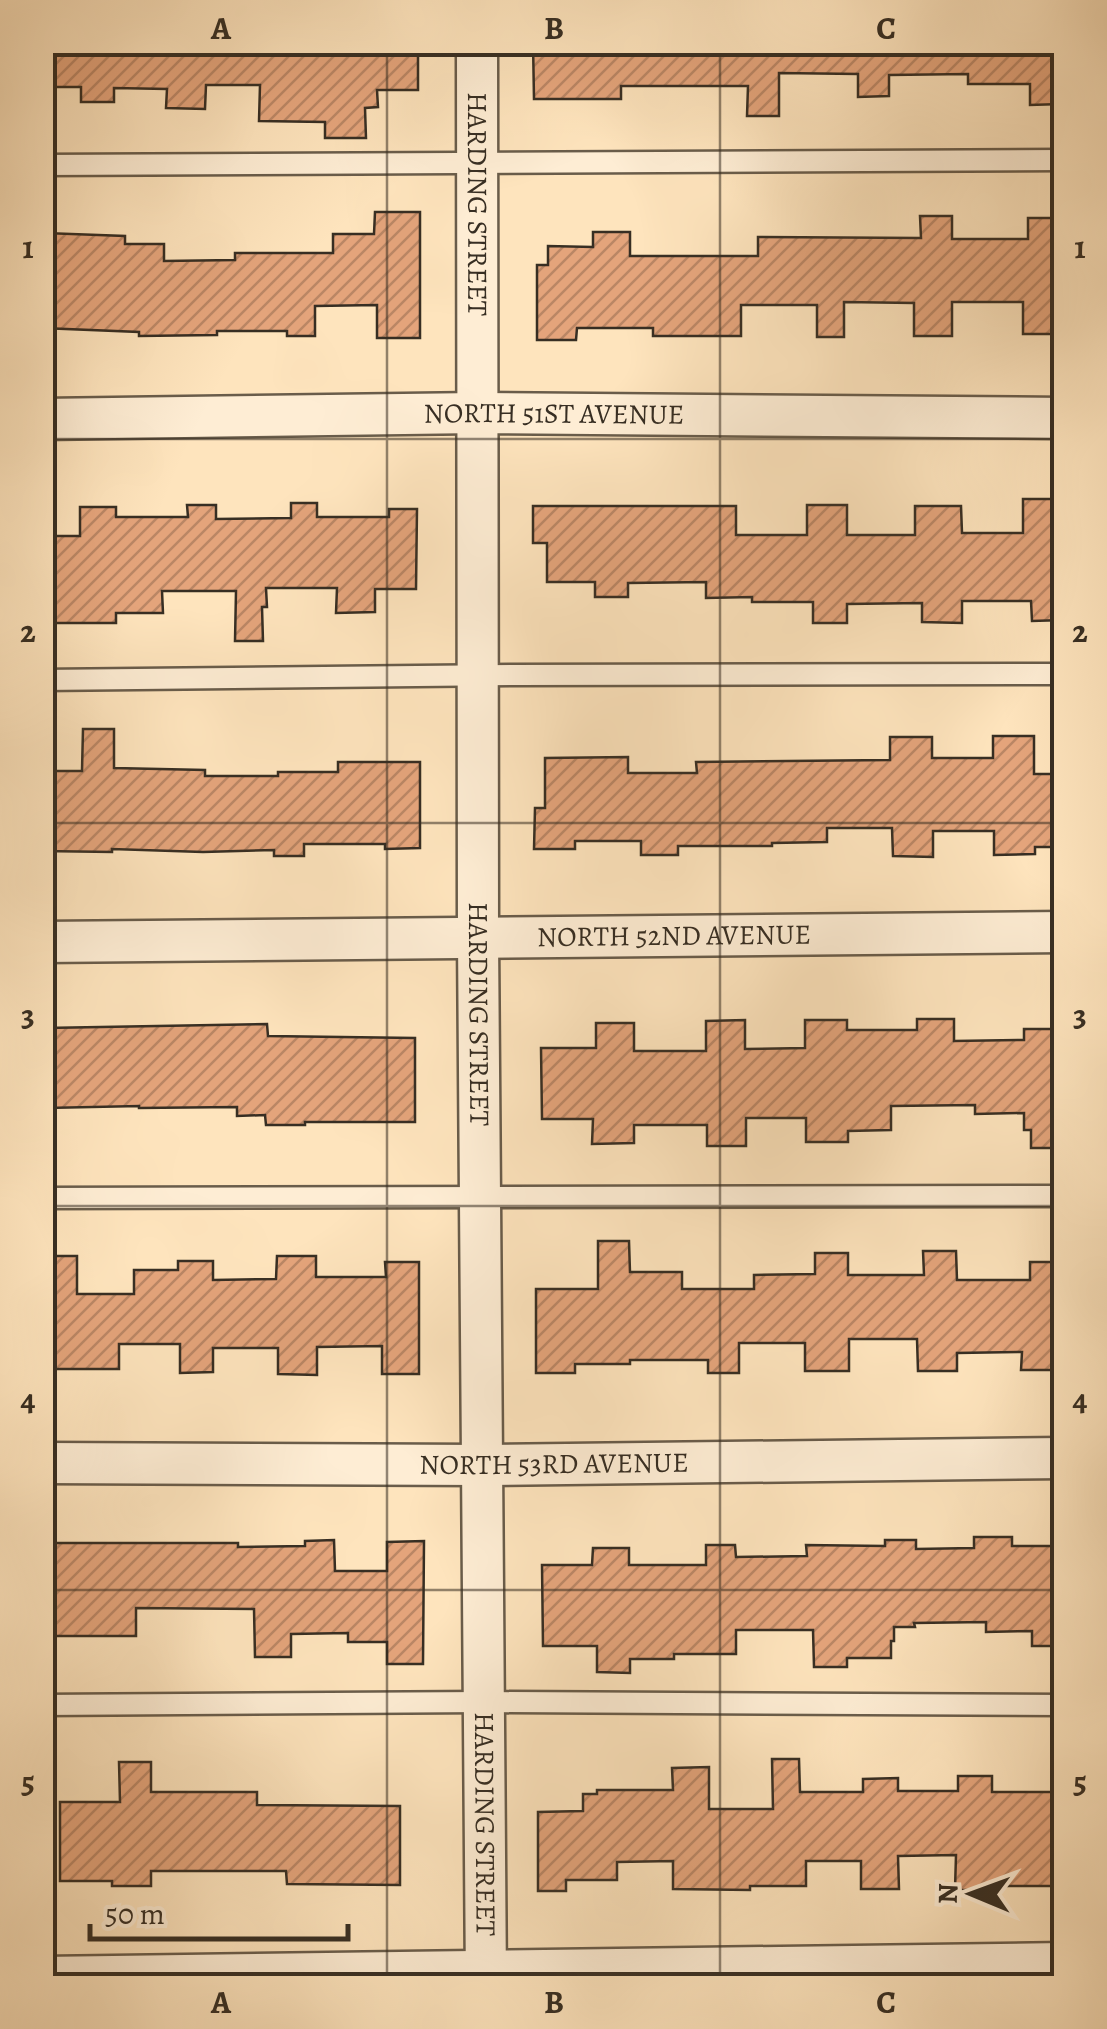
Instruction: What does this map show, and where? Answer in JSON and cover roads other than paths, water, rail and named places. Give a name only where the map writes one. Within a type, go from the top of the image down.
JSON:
[{"type":"street","name":"HARDING STREET","points":[[478,42],[478,938],[486,1979]]},
{"type":"street","name":"NORTH 51ST AVENUE","points":[[42,419],[478,413],[1064,418]]},
{"type":"street","name":"NORTH 52ND AVENUE","points":[[42,942],[1064,932]]},
{"type":"street","name":"NORTH 53RD AVENUE","points":[[42,1463],[483,1465],[1064,1458]]},
{"type":"street","points":[[42,1977],[486,1979],[1064,1963]]},
{"type":"lane","points":[[42,166],[1064,160]]},
{"type":"lane","points":[[42,680],[1064,674]]},
{"type":"lane","points":[[42,1198],[1064,1196]]},
{"type":"lane","points":[[42,1704],[1064,1705]]}]
